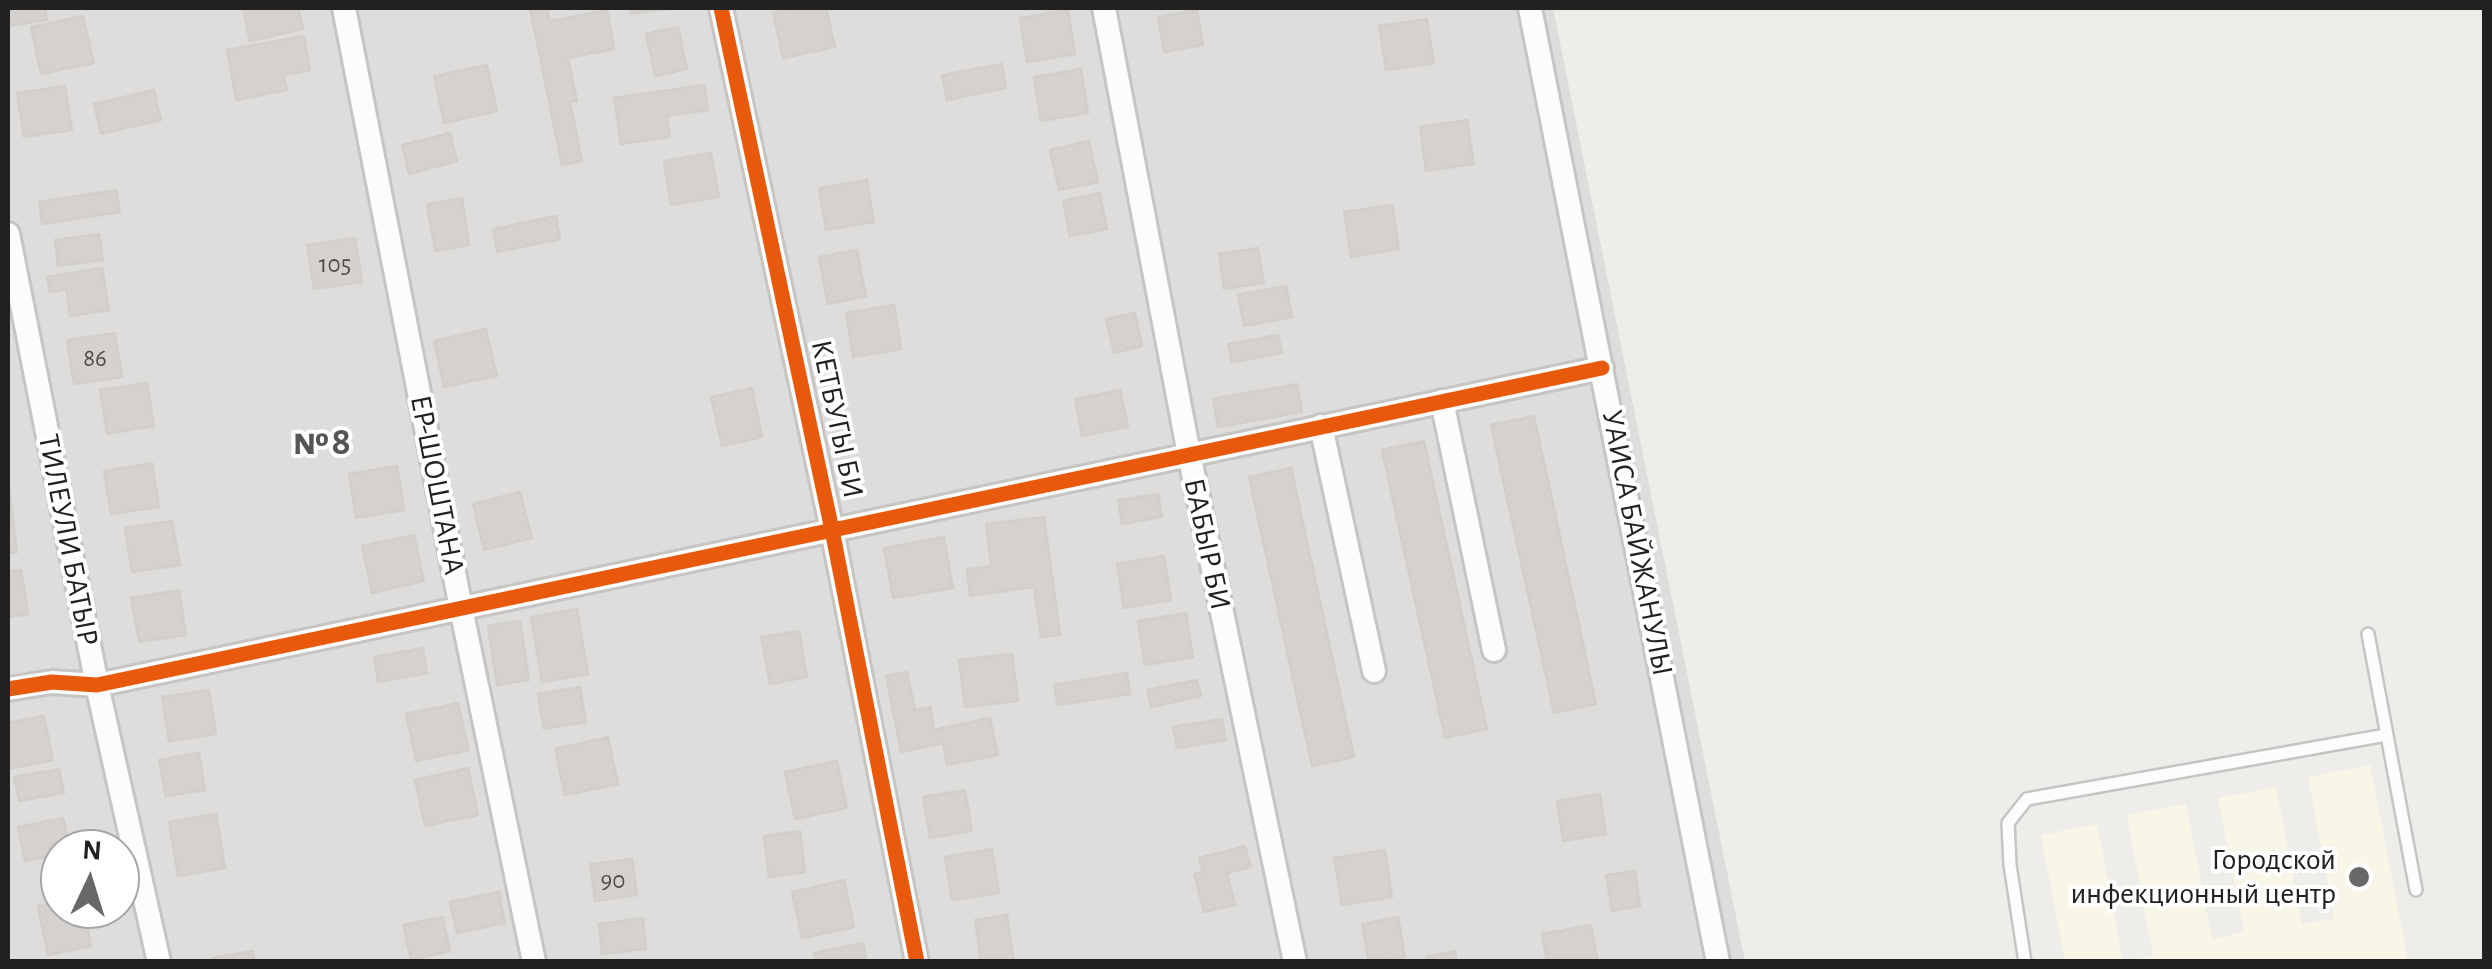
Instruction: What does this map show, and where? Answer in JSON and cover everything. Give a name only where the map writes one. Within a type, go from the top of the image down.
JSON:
[{"type":"street","name":"ЕР-ШОШТАНА","points":[[344,8],[534,962]]},
{"type":"street","name":"КЕТБУГЫ БИ","points":[[721,8],[832,530],[916,962]]},
{"type":"street","name":"БАБЫР БИ","points":[[1104,8],[1189,454],[1295,962]]},
{"type":"street","name":"УАИСА БАЙЖАНУЛЫ","points":[[1530,8],[1718,962]]},
{"type":"street","name":"ТИЛЕУЛИ БАТЫР","points":[[8,234],[97,685],[159,962]]},
{"type":"street","points":[[8,688],[52,682],[97,685],[1602,368]]},
{"type":"street","points":[[1442,402],[1494,650]]},
{"type":"street","points":[[1322,426],[1374,671]]},
{"type":"lane","points":[[2368,634],[2416,890]]},
{"type":"lane","points":[[2025,962],[2010,866],[2008,823],[2028,798],[2386,735]]},
{"type":"shaded area","name":"№8","points":[[8,8],[1553,8],[1745,961],[8,961]]},
{"type":"shaded area","name":"Городской инфекционный центр","points":[[2370,765],[2408,961],[2123,961],[2153,956],[2127,815],[2186,804],[2212,939],[2244,932],[2218,798],[2276,787],[2302,924],[2334,919],[2308,777]]},
{"type":"shaded area","points":[[2097,824],[2123,961],[2065,961],[2041,835]]},
{"type":"building","points":[[8,8],[45,8],[47,20],[8,26]]},
{"type":"building","points":[[243,8],[298,8],[303,29],[250,41]]},
{"type":"building","points":[[530,8],[547,8],[550,21],[607,10],[614,49],[568,58],[577,101],[570,102],[582,161],[562,165]]},
{"type":"building","points":[[630,8],[674,8],[631,14]]},
{"type":"building","points":[[826,8],[835,47],[783,58],[773,13]]},
{"type":"building","points":[[1068,10],[1075,54],[1027,62],[1020,18]]},
{"type":"building","points":[[1197,10],[1203,45],[1164,52],[1158,17]]},
{"type":"building","points":[[83,16],[94,63],[41,74],[31,27]]},
{"type":"building","points":[[1427,19],[1434,63],[1386,70],[1379,26]]},
{"type":"building","points":[[678,27],[687,69],[655,76],[646,34]]},
{"type":"building","points":[[304,36],[310,70],[284,75],[287,90],[236,100],[227,50]]},
{"type":"building","points":[[1002,64],[1006,88],[947,100],[942,75]]},
{"type":"building","points":[[487,65],[497,111],[444,123],[434,76]]},
{"type":"building","points":[[1081,69],[1088,113],[1041,121],[1034,77]]},
{"type":"building","points":[[704,85],[708,110],[667,116],[670,137],[621,144],[614,98]]},
{"type":"building","points":[[65,86],[72,130],[24,137],[17,93]]},
{"type":"building","points":[[154,90],[161,120],[101,134],[94,104]]},
{"type":"building","points":[[1467,120],[1474,164],[1426,171],[1420,127]]},
{"type":"building","points":[[450,133],[457,161],[409,174],[402,145]]},
{"type":"building","points":[[1089,141],[1098,182],[1059,190],[1050,150]]},
{"type":"building","points":[[711,153],[719,197],[671,205],[664,161]]},
{"type":"building","points":[[867,180],[874,222],[826,230],[819,188]]},
{"type":"building","points":[[116,190],[120,212],[42,224],[39,202]]},
{"type":"building","points":[[1100,193],[1107,229],[1070,236],[1063,201]]},
{"type":"building","points":[[462,198],[469,245],[435,251],[427,204]]},
{"type":"building","points":[[1392,205],[1399,249],[1351,257],[1344,212]]},
{"type":"building","points":[[556,216],[560,239],[497,252],[493,229]]},
{"type":"building","points":[[99,234],[103,260],[58,266],[55,240]]},
{"type":"building","points":[[355,238],[362,282],[314,289],[307,245]]},
{"type":"building","points":[[1258,248],[1264,283],[1224,289],[1219,254]]},
{"type":"building","points":[[857,250],[866,296],[828,304],[819,257]]},
{"type":"building","points":[[102,268],[109,310],[70,316],[66,289],[50,292],[47,277]]},
{"type":"building","points":[[1286,286],[1292,317],[1244,326],[1238,295]]},
{"type":"building","points":[[894,305],[901,349],[853,357],[846,313]]},
{"type":"building","points":[[1135,313],[1142,346],[1114,353],[1106,319]]},
{"type":"building","points":[[486,329],[497,376],[444,387],[434,341]]},
{"type":"building","points":[[115,333],[122,377],[74,384],[67,340]]},
{"type":"building","points":[[1278,335],[1282,353],[1232,362],[1228,344]]},
{"type":"building","points":[[147,383],[154,426],[107,434],[100,390]]},
{"type":"building","points":[[1297,384],[1302,412],[1218,427],[1213,399]]},
{"type":"building","points":[[752,388],[762,437],[722,446],[711,397]]},
{"type":"building","points":[[1120,390],[1128,427],[1082,436],[1075,399]]},
{"type":"building","points":[[1534,416],[1596,704],[1554,713],[1491,425]]},
{"type":"building","points":[[1424,441],[1487,729],[1445,738],[1382,450]]},
{"type":"building","points":[[152,463],[159,507],[111,514],[104,471]]},
{"type":"building","points":[[397,466],[404,510],[356,518],[349,474]]},
{"type":"building","points":[[1291,468],[1354,757],[1312,766],[1249,477]]},
{"type":"building","points":[[8,479],[17,552],[8,553]]},
{"type":"building","points":[[520,492],[532,538],[484,550],[473,504]]},
{"type":"building","points":[[1158,494],[1162,517],[1122,524],[1118,500]]},
{"type":"building","points":[[1044,517],[1060,635],[1041,637],[1034,587],[970,596],[967,569],[991,566],[986,524]]},
{"type":"building","points":[[172,521],[180,565],[132,572],[125,528]]},
{"type":"building","points":[[414,535],[424,581],[372,593],[362,546]]},
{"type":"building","points":[[944,537],[953,588],[893,598],[884,548]]},
{"type":"building","points":[[1164,556],[1171,600],[1124,608],[1117,564]]},
{"type":"building","points":[[21,570],[28,614],[8,617],[8,572]]},
{"type":"building","points":[[179,590],[186,635],[139,642],[131,598]]},
{"type":"building","points":[[577,609],[588,674],[542,682],[531,617]]},
{"type":"building","points":[[1186,613],[1193,657],[1145,665],[1138,621]]},
{"type":"building","points":[[520,621],[529,680],[497,685],[488,626]]},
{"type":"building","points":[[799,631],[807,677],[770,684],[761,637]]},
{"type":"building","points":[[423,648],[427,673],[378,682],[374,657]]},
{"type":"building","points":[[1012,654],[1018,701],[965,707],[959,660]]},
{"type":"building","points":[[907,672],[915,710],[930,707],[934,730],[990,718],[998,755],[947,765],[943,743],[901,752],[886,676]]},
{"type":"building","points":[[1127,673],[1130,694],[1058,705],[1054,685]]},
{"type":"building","points":[[1197,680],[1201,696],[1151,707],[1147,690]]},
{"type":"building","points":[[580,687],[586,722],[544,729],[538,694]]},
{"type":"building","points":[[209,690],[216,734],[169,741],[162,697]]},
{"type":"building","points":[[458,703],[469,750],[416,761],[406,714]]},
{"type":"building","points":[[44,716],[53,760],[8,769],[8,723]]},
{"type":"building","points":[[1222,719],[1226,740],[1177,748],[1173,727]]},
{"type":"building","points":[[608,737],[618,784],[565,795],[555,749]]},
{"type":"building","points":[[199,753],[205,790],[166,796],[159,760]]},
{"type":"building","points":[[837,761],[847,808],[795,819],[785,772]]},
{"type":"building","points":[[468,768],[478,815],[425,826],[415,780]]},
{"type":"building","points":[[59,769],[64,793],[19,801],[14,777]]},
{"type":"building","points":[[965,790],[972,831],[930,838],[923,797]]},
{"type":"building","points":[[1600,794],[1606,834],[1563,841],[1557,801]]},
{"type":"building","points":[[216,814],[225,868],[178,876],[169,822]]},
{"type":"building","points":[[63,818],[65,829],[40,829],[40,858],[25,861],[18,827]]},
{"type":"building","points":[[800,831],[805,872],[769,877],[764,836]]},
{"type":"building","points":[[1245,846],[1251,867],[1227,873],[1235,905],[1204,912],[1194,874],[1203,872],[1199,858]]},
{"type":"building","points":[[992,849],[999,893],[952,900],[945,857]]},
{"type":"building","points":[[1385,850],[1392,897],[1342,905],[1334,858]]},
{"type":"building","points":[[632,859],[637,895],[595,901],[590,864]]},
{"type":"building","points":[[1635,871],[1640,906],[1612,911],[1606,875]]},
{"type":"building","points":[[844,880],[854,927],[802,938],[792,892]]},
{"type":"building","points":[[499,892],[505,923],[457,933],[450,902]]},
{"type":"building","points":[[1007,915],[1014,962],[981,962],[975,920]]},
{"type":"building","points":[[443,917],[450,951],[411,960],[403,925]]},
{"type":"building","points":[[1398,917],[1405,957],[1369,962],[1362,924]]},
{"type":"building","points":[[643,918],[646,949],[602,954],[599,924]]},
{"type":"building","points":[[1591,925],[1598,962],[1547,962],[1542,934]]},
{"type":"building","points":[[43,929],[88,929],[91,946],[48,955]]},
{"type":"building","points":[[863,943],[867,962],[816,962],[814,953]]},
{"type":"building","points":[[253,951],[255,962],[212,962],[212,958]]},
{"type":"building","points":[[1455,951],[1457,962],[1427,962],[1426,957]]},
{"type":"cycle path","points":[[721,8],[832,530],[917,962]]},
{"type":"cycle path","points":[[8,689],[52,682],[97,685],[1602,368]]},
{"type":"place","name":"Городской инфекционный центр","points":[[2359,877]]},
{"type":"district","name":"№8","points":[[323,442]]}]
